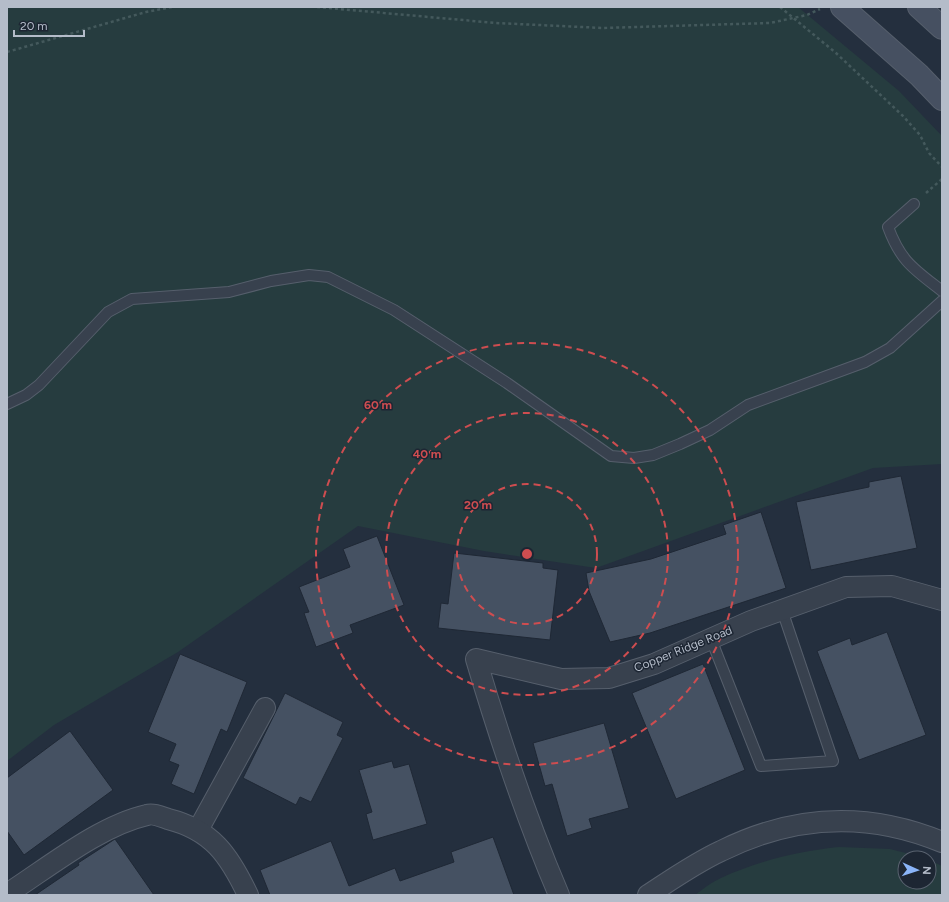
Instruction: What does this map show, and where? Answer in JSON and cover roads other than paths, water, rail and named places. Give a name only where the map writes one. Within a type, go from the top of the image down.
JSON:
[{"type":"main road","points":[[842,7],[919,75],[942,99]]},
{"type":"main road","points":[[919,7],[942,28]]},
{"type":"street","name":"Copper Ridge Road","points":[[559,895],[506,758],[476,660],[561,679],[609,678],[654,664],[711,638],[846,587],[892,586],[942,600]]},
{"type":"street","points":[[198,830],[265,708]]},
{"type":"street","points":[[7,894],[106,829],[149,814],[187,824],[214,841],[238,873],[248,895]]},
{"type":"street","points":[[648,895],[720,851],[768,832],[816,822],[862,821],[915,830],[942,842]]},
{"type":"lane","points":[[914,204],[888,227],[894,245],[907,264],[942,291]]},
{"type":"lane","points":[[7,404],[26,395],[39,385],[108,312],[132,299],[216,294],[271,281],[309,275],[328,277],[394,310],[507,383],[611,456],[634,458],[653,455],[680,444],[710,430],[748,405],[865,362],[890,348],[942,301]]},
{"type":"lane","points":[[711,638],[761,766],[833,761],[782,610]]}]
